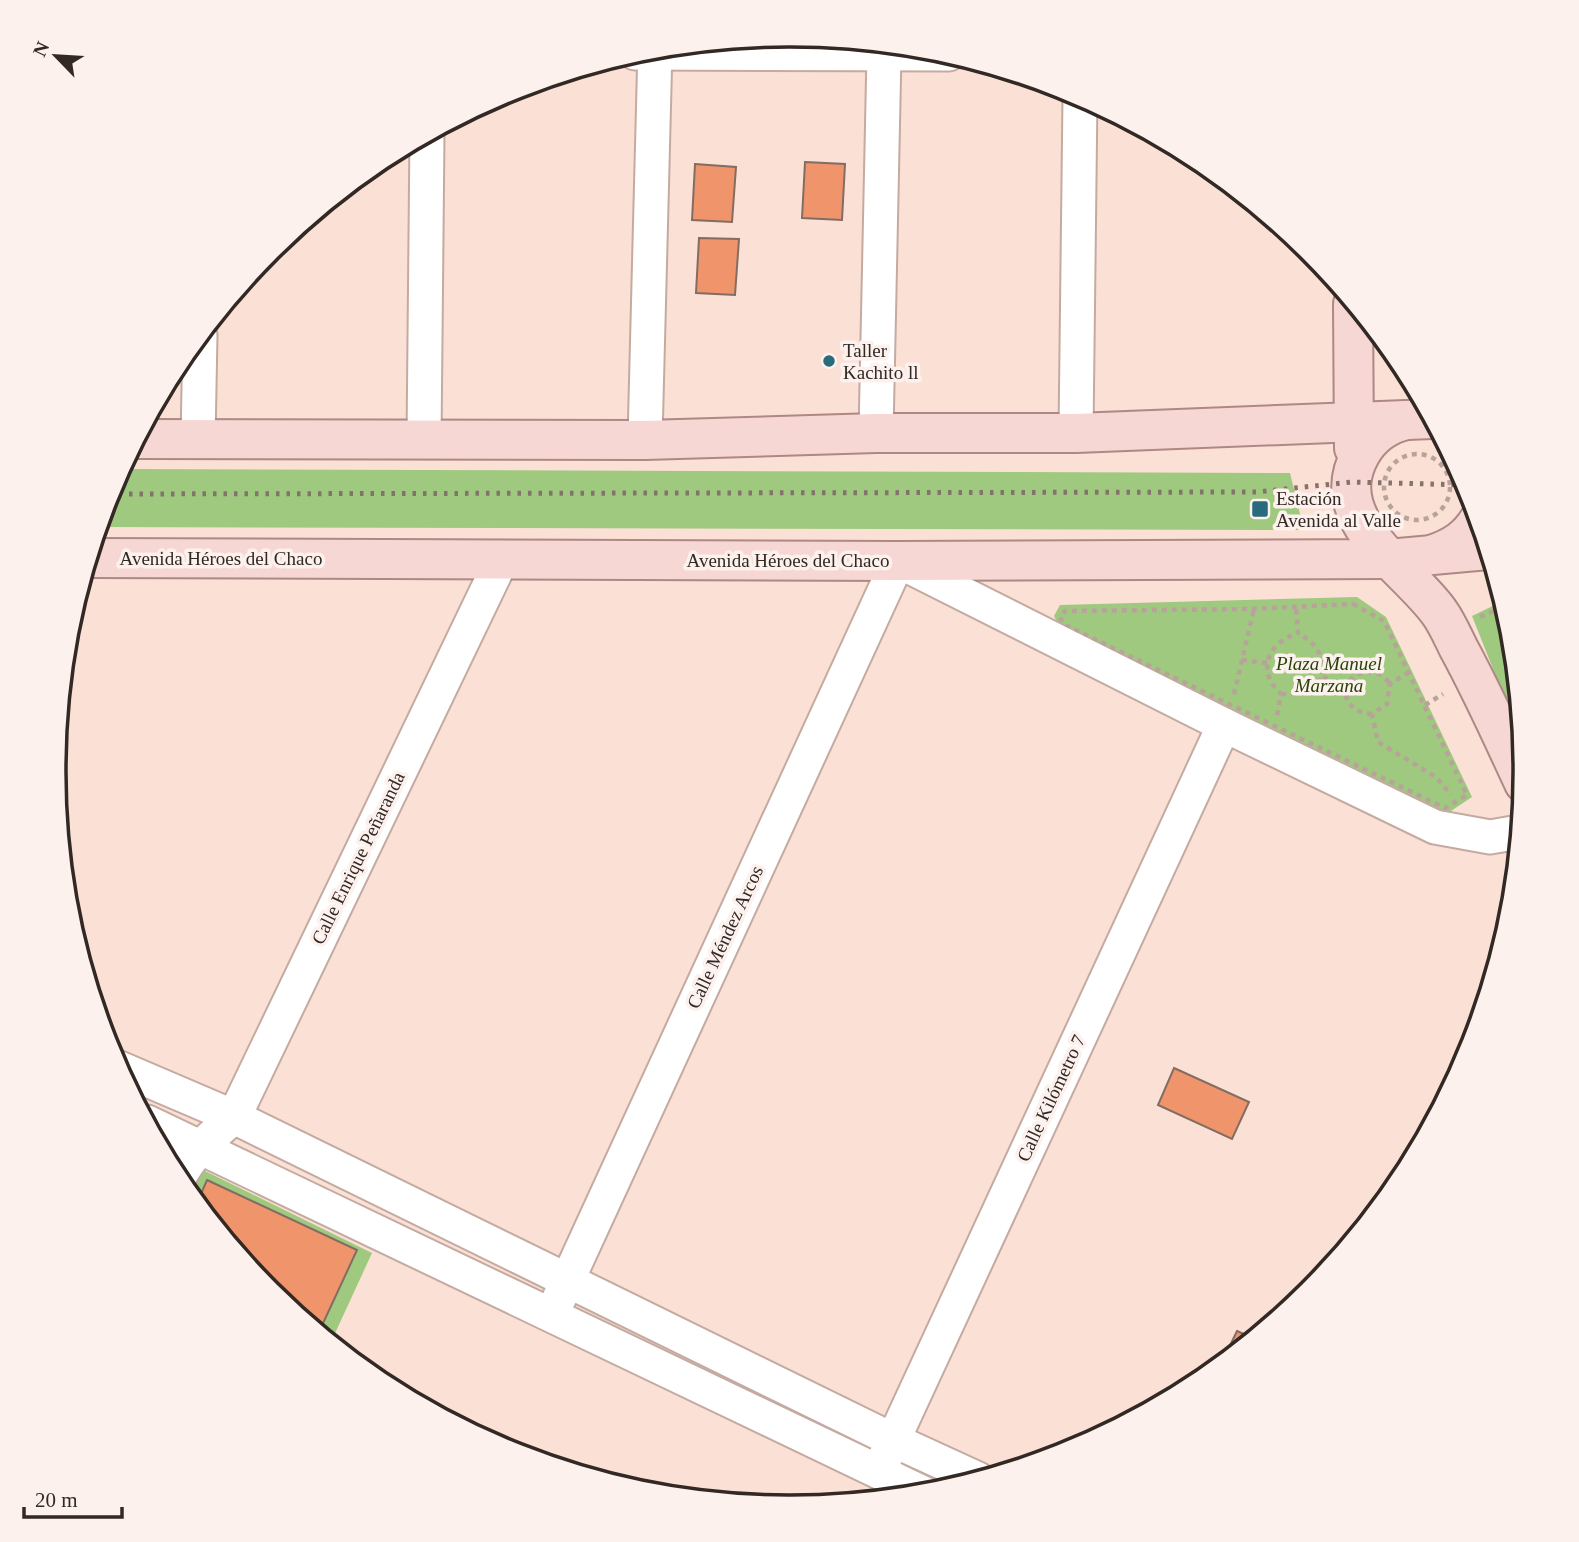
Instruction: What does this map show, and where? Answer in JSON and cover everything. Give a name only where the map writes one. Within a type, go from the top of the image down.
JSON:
[{"type":"main road","points":[[1353,317],[1353,502],[1361,522],[1381,548],[1438,611],[1474,676],[1513,759]]},
{"type":"main road","points":[[146,439],[645,440],[876,433],[1076,433],[1422,419]]},
{"type":"main road","points":[[1352,482],[1356,463],[1366,445],[1380,431],[1397,422],[1422,420]]},
{"type":"main road","points":[[1431,555],[1449,549],[1465,538],[1472,529]]},
{"type":"main road","name":"Avenida Héroes del Chaco","points":[[98,558],[898,561],[1381,548],[1431,555],[1479,551]]},
{"type":"street","points":[[709,52],[890,54]]},
{"type":"street","points":[[876,433],[884,54]]},
{"type":"street","points":[[645,440],[648,61]]},
{"type":"street","points":[[1076,433],[1080,108]]},
{"type":"street","points":[[424,440],[427,145]]},
{"type":"street","points":[[198,440],[200,352]]},
{"type":"street","name":"Calle Enrique Peñaranda","points":[[184,1167],[201,1146],[234,1117],[502,559]]},
{"type":"street","points":[[898,561],[1228,715],[1435,827],[1490,836],[1510,833]]},
{"type":"street","name":"Calle Méndez Arcos","points":[[552,1314],[898,561]]},
{"type":"street","name":"Calle Kilómetro 7","points":[[878,1472],[1228,715]]},
{"type":"street","points":[[132,1074],[234,1117],[965,1473]]},
{"type":"street","points":[[160,1128],[906,1485]]},
{"type":"path","points":[[1414,454],[1434,458],[1443,465],[1450,484],[1449,496],[1445,507],[1436,515],[1415,522],[1403,519],[1394,512],[1383,492],[1388,471],[1395,462],[1414,454]]},
{"type":"path","points":[[1353,604],[1384,621],[1467,795],[1445,808],[1275,726],[1228,715],[1063,624],[1060,617],[1065,611],[1254,609],[1353,604]]},
{"type":"path","points":[[1296,607],[1298,634]]},
{"type":"path","points":[[1228,715],[1254,609]]},
{"type":"path","points":[[1275,726],[1281,695],[1271,681],[1267,663],[1277,643],[1298,634]]},
{"type":"path","points":[[1298,634],[1321,652],[1323,677]]},
{"type":"path","points":[[1242,660],[1267,663]]},
{"type":"path","points":[[1373,671],[1385,677],[1390,684],[1387,704],[1372,714],[1358,712],[1352,707],[1345,691],[1346,686],[1355,675],[1373,671]]},
{"type":"path","points":[[1390,684],[1409,672]]},
{"type":"path","points":[[1323,677],[1346,686]]},
{"type":"path","points":[[1281,695],[1292,696],[1304,692],[1323,677]]},
{"type":"path","points":[[1372,714],[1378,742],[1436,777],[1456,801]]},
{"type":"green space","points":[[132,469],[1290,473],[1304,530],[108,527]]},
{"type":"green space","name":"Plaza Manuel Marzana","points":[[1357,597],[1386,617],[1472,797],[1445,815],[1058,624],[1054,616],[1060,605]]},
{"type":"green space","points":[[1494,606],[1511,714],[1472,616]]},
{"type":"green space","points":[[180,1161],[205,1171],[372,1253],[335,1334],[278,1283],[245,1248],[215,1212]]},
{"type":"building","points":[[805,162],[845,164],[842,220],[802,218]]},
{"type":"building","points":[[695,164],[736,167],[732,222],[692,220]]},
{"type":"building","points":[[699,238],[739,239],[735,295],[696,293]]},
{"type":"building","points":[[1174,1068],[1249,1102],[1232,1139],[1158,1105]]},
{"type":"building","points":[[207,1180],[357,1250],[323,1324],[245,1248],[202,1193]]},
{"type":"building","points":[[1237,1331],[1244,1334],[1230,1345]]},
{"type":"railway","points":[[121,494],[1257,492],[1352,482],[1454,485]]},
{"type":"place","name":"Taller Kachito ll","points":[[829,361]]},
{"type":"place","name":"Estación Avenida al Valle","points":[[1260,509]]}]
